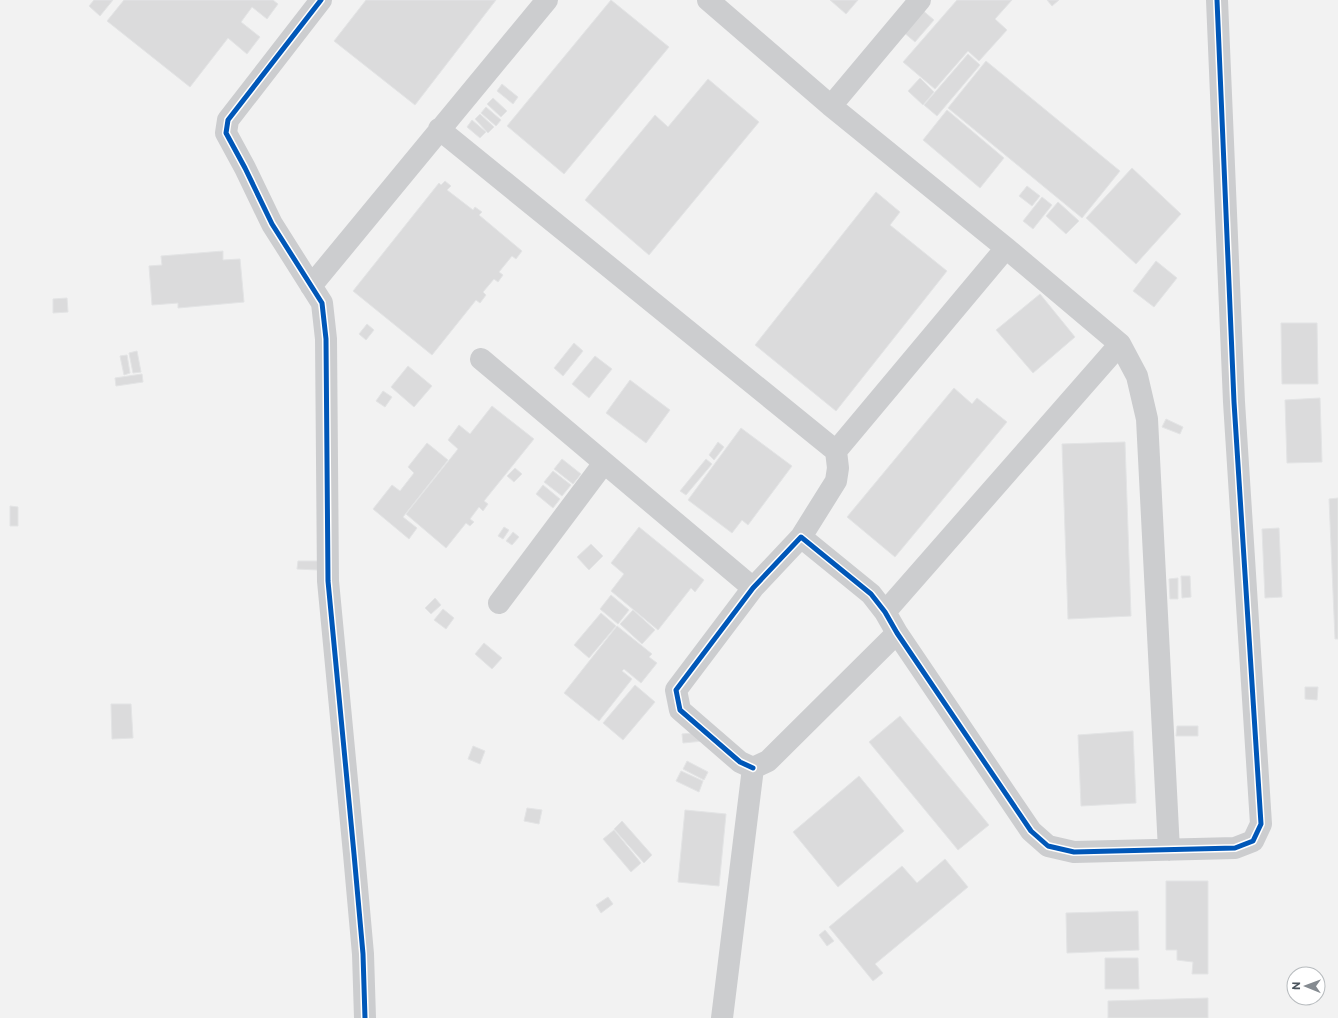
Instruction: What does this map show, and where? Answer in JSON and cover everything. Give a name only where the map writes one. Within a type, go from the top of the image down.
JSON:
[{"type":"street","points":[[321,0],[228,120],[226,133],[272,224],[322,303],[326,339],[328,581],[363,954],[366,1018]]},
{"type":"street","points":[[311,286],[547,0]]},
{"type":"street","points":[[708,0],[832,106],[1006,248],[1120,344],[1137,376],[1147,419],[1169,850]]},
{"type":"street","points":[[832,106],[920,0]]},
{"type":"street","points":[[801,537],[871,594],[885,612],[897,633],[1031,831],[1048,846],[1074,852],[1169,850],[1235,848],[1253,841],[1261,824],[1234,402],[1217,0]]},
{"type":"street","points":[[439,129],[836,451],[838,468],[836,481],[801,537],[753,588],[676,690],[680,710],[740,762],[753,768],[768,761],[897,633]]},
{"type":"street","points":[[836,451],[1006,248]]},
{"type":"street","points":[[885,612],[1120,344]]},
{"type":"street","points":[[481,359],[753,588]]},
{"type":"street","points":[[499,603],[604,463]]},
{"type":"street","points":[[722,1018],[753,768]]},
{"type":"building","points":[[94,0],[113,0],[100,16],[89,6]]},
{"type":"building","points":[[124,0],[273,0],[278,4],[267,19],[252,7],[241,22],[260,37],[247,54],[228,38],[190,87],[107,21]]},
{"type":"building","points":[[366,0],[496,0],[415,105],[334,41]]},
{"type":"building","points":[[611,0],[669,47],[564,174],[507,126]]},
{"type":"building","points":[[830,0],[858,0],[846,14]]},
{"type":"building","points":[[957,0],[1012,0],[995,19],[1007,30],[979,61],[968,51],[935,89],[903,62]]},
{"type":"building","points":[[1047,0],[1059,0],[1052,6]]},
{"type":"building","points":[[921,9],[934,20],[915,42],[902,31]]},
{"type":"building","points":[[968,54],[980,65],[937,116],[924,105]]},
{"type":"building","points":[[986,61],[1120,171],[1082,218],[948,108]]},
{"type":"building","points":[[920,78],[934,92],[923,105],[908,91]]},
{"type":"building","points":[[708,79],[759,122],[649,255],[585,200],[655,115],[668,127]]},
{"type":"building","points":[[502,84],[518,97],[513,104],[497,91]]},
{"type":"building","points":[[493,98],[507,111],[501,117],[487,104]]},
{"type":"building","points":[[486,107],[501,120],[496,126],[481,113]]},
{"type":"building","points":[[947,110],[1004,158],[980,188],[923,140]]},
{"type":"building","points":[[480,114],[494,127],[488,133],[475,119]]},
{"type":"building","points":[[472,120],[486,132],[480,138],[467,127]]},
{"type":"building","points":[[1132,168],[1181,214],[1136,264],[1086,218]]},
{"type":"building","points":[[445,181],[451,186],[447,190],[473,210],[475,207],[482,212],[479,215],[522,251],[516,259],[512,256],[499,272],[503,275],[498,282],[494,279],[483,292],[486,295],[480,303],[476,300],[432,355],[353,291],[439,183],[441,185]]},
{"type":"building","points":[[1027,186],[1040,196],[1032,206],[1019,196]]},
{"type":"building","points":[[876,192],[900,212],[890,225],[947,271],[836,411],[755,345]]},
{"type":"building","points":[[1042,197],[1052,205],[1033,229],[1023,221]]},
{"type":"building","points":[[1058,202],[1079,221],[1066,234],[1046,216]]},
{"type":"building","points":[[223,251],[223,260],[240,259],[244,302],[178,308],[178,303],[152,305],[149,266],[162,265],[161,256]]},
{"type":"building","points":[[1156,261],[1177,278],[1154,307],[1133,291]]},
{"type":"building","points":[[1040,294],[1075,337],[1033,373],[996,330]]},
{"type":"building","points":[[67,298],[68,312],[53,313],[53,299]]},
{"type":"building","points":[[1281,323],[1317,323],[1318,384],[1282,384]]},
{"type":"building","points":[[367,324],[374,330],[366,340],[359,334]]},
{"type":"building","points":[[574,343],[583,351],[563,376],[554,368]]},
{"type":"building","points":[[137,351],[141,372],[133,373],[129,353]]},
{"type":"building","points":[[127,355],[130,373],[124,375],[120,356]]},
{"type":"building","points":[[595,356],[612,369],[589,398],[572,384]]},
{"type":"building","points":[[408,366],[432,386],[414,407],[391,387]]},
{"type":"building","points":[[142,374],[143,382],[116,386],[115,378]]},
{"type":"building","points":[[630,380],[670,410],[646,443],[606,413]]},
{"type":"building","points":[[954,388],[972,404],[977,398],[1007,422],[895,557],[847,517]]},
{"type":"building","points":[[383,391],[392,397],[385,407],[376,401]]},
{"type":"building","points":[[1320,398],[1322,462],[1287,463],[1285,400]]},
{"type":"building","points":[[492,406],[534,439],[484,501],[488,504],[483,511],[479,507],[470,519],[474,522],[470,526],[466,523],[446,548],[406,514],[458,449],[448,440],[459,425],[470,434]]},
{"type":"building","points":[[1166,419],[1183,427],[1180,434],[1162,427]]},
{"type":"building","points":[[741,428],[792,466],[748,525],[742,520],[732,533],[688,500]]},
{"type":"building","points":[[718,442],[724,447],[714,460],[709,455]]},
{"type":"building","points":[[1125,442],[1131,616],[1068,619],[1062,444]]},
{"type":"building","points":[[427,443],[448,460],[403,517],[417,528],[409,539],[373,509],[392,485],[400,491],[414,473],[408,467]]},
{"type":"building","points":[[562,459],[581,474],[573,484],[554,469]]},
{"type":"building","points":[[706,459],[712,464],[686,495],[680,491]]},
{"type":"building","points":[[515,468],[522,474],[514,482],[507,476]]},
{"type":"building","points":[[553,471],[571,485],[562,496],[544,482]]},
{"type":"building","points":[[543,485],[560,499],[553,508],[536,494]]},
{"type":"building","points":[[1338,498],[1338,639],[1335,639],[1329,499]]},
{"type":"building","points":[[10,506],[18,507],[18,526],[10,526]]},
{"type":"building","points":[[504,527],[509,530],[503,539],[498,536]]},
{"type":"building","points":[[639,527],[704,580],[695,592],[691,588],[658,630],[611,591],[624,574],[611,563]]},
{"type":"building","points":[[1279,528],[1282,597],[1265,598],[1262,529]]},
{"type":"building","points":[[513,532],[519,537],[512,545],[506,541]]},
{"type":"building","points":[[591,544],[603,556],[589,570],[577,557]]},
{"type":"building","points":[[298,561],[318,561],[318,570],[297,569]]},
{"type":"building","points":[[1181,576],[1190,576],[1191,597],[1182,598]]},
{"type":"building","points":[[1178,578],[1178,599],[1170,599],[1169,579]]},
{"type":"building","points":[[611,595],[629,610],[618,624],[600,609]]},
{"type":"building","points":[[435,598],[441,605],[431,614],[425,608]]},
{"type":"building","points":[[443,609],[454,618],[446,629],[434,620]]},
{"type":"building","points":[[633,610],[655,630],[642,644],[620,624]]},
{"type":"building","points":[[601,613],[616,626],[589,658],[574,645]]},
{"type":"building","points":[[617,626],[652,654],[649,657],[657,663],[641,683],[624,669],[622,671],[632,679],[599,721],[564,693]]},
{"type":"building","points":[[484,643],[502,658],[492,669],[475,654]]},
{"type":"building","points":[[635,685],[655,702],[623,740],[603,723]]},
{"type":"building","points":[[1305,687],[1318,687],[1317,700],[1305,699]]},
{"type":"building","points":[[111,704],[131,704],[133,738],[112,739]]},
{"type":"building","points":[[900,716],[989,825],[958,850],[869,742]]},
{"type":"building","points":[[1177,726],[1198,726],[1198,736],[1176,736]]},
{"type":"building","points":[[1133,731],[1136,803],[1081,806],[1078,735]]},
{"type":"building","points":[[703,732],[703,741],[683,743],[682,734]]},
{"type":"building","points":[[473,746],[485,751],[480,764],[468,759]]},
{"type":"building","points":[[687,761],[708,772],[704,780],[683,769]]},
{"type":"building","points":[[681,771],[703,781],[699,792],[676,781]]},
{"type":"building","points":[[859,776],[904,831],[838,887],[793,832]]},
{"type":"building","points":[[527,808],[542,810],[539,824],[524,821]]},
{"type":"building","points":[[685,810],[726,814],[719,886],[678,882]]},
{"type":"building","points":[[622,821],[652,855],[644,863],[614,829]]},
{"type":"building","points":[[614,830],[641,863],[631,872],[603,839]]},
{"type":"building","points":[[945,859],[968,887],[875,964],[883,973],[873,981],[829,927],[902,866],[917,883]]},
{"type":"building","points":[[1166,881],[1208,881],[1208,974],[1192,974],[1193,962],[1177,960],[1177,950],[1166,950]]},
{"type":"building","points":[[608,897],[613,904],[601,913],[596,905]]},
{"type":"building","points":[[1138,911],[1139,950],[1067,953],[1066,913]]},
{"type":"building","points":[[825,930],[834,941],[827,946],[819,935]]},
{"type":"building","points":[[1105,958],[1138,958],[1139,989],[1105,989]]},
{"type":"building","points":[[1208,998],[1208,1018],[1108,1018],[1108,1001]]},
{"type":"cycle path","points":[[321,0],[228,120],[226,133],[272,224],[322,303],[326,339],[328,581],[363,954],[365,1018]]},
{"type":"cycle path","points":[[753,768],[740,762],[680,710],[676,690],[753,588],[801,537],[871,594],[885,612],[897,633],[1031,831],[1048,846],[1074,852],[1235,848],[1253,841],[1261,824],[1234,402],[1217,0]]}]
